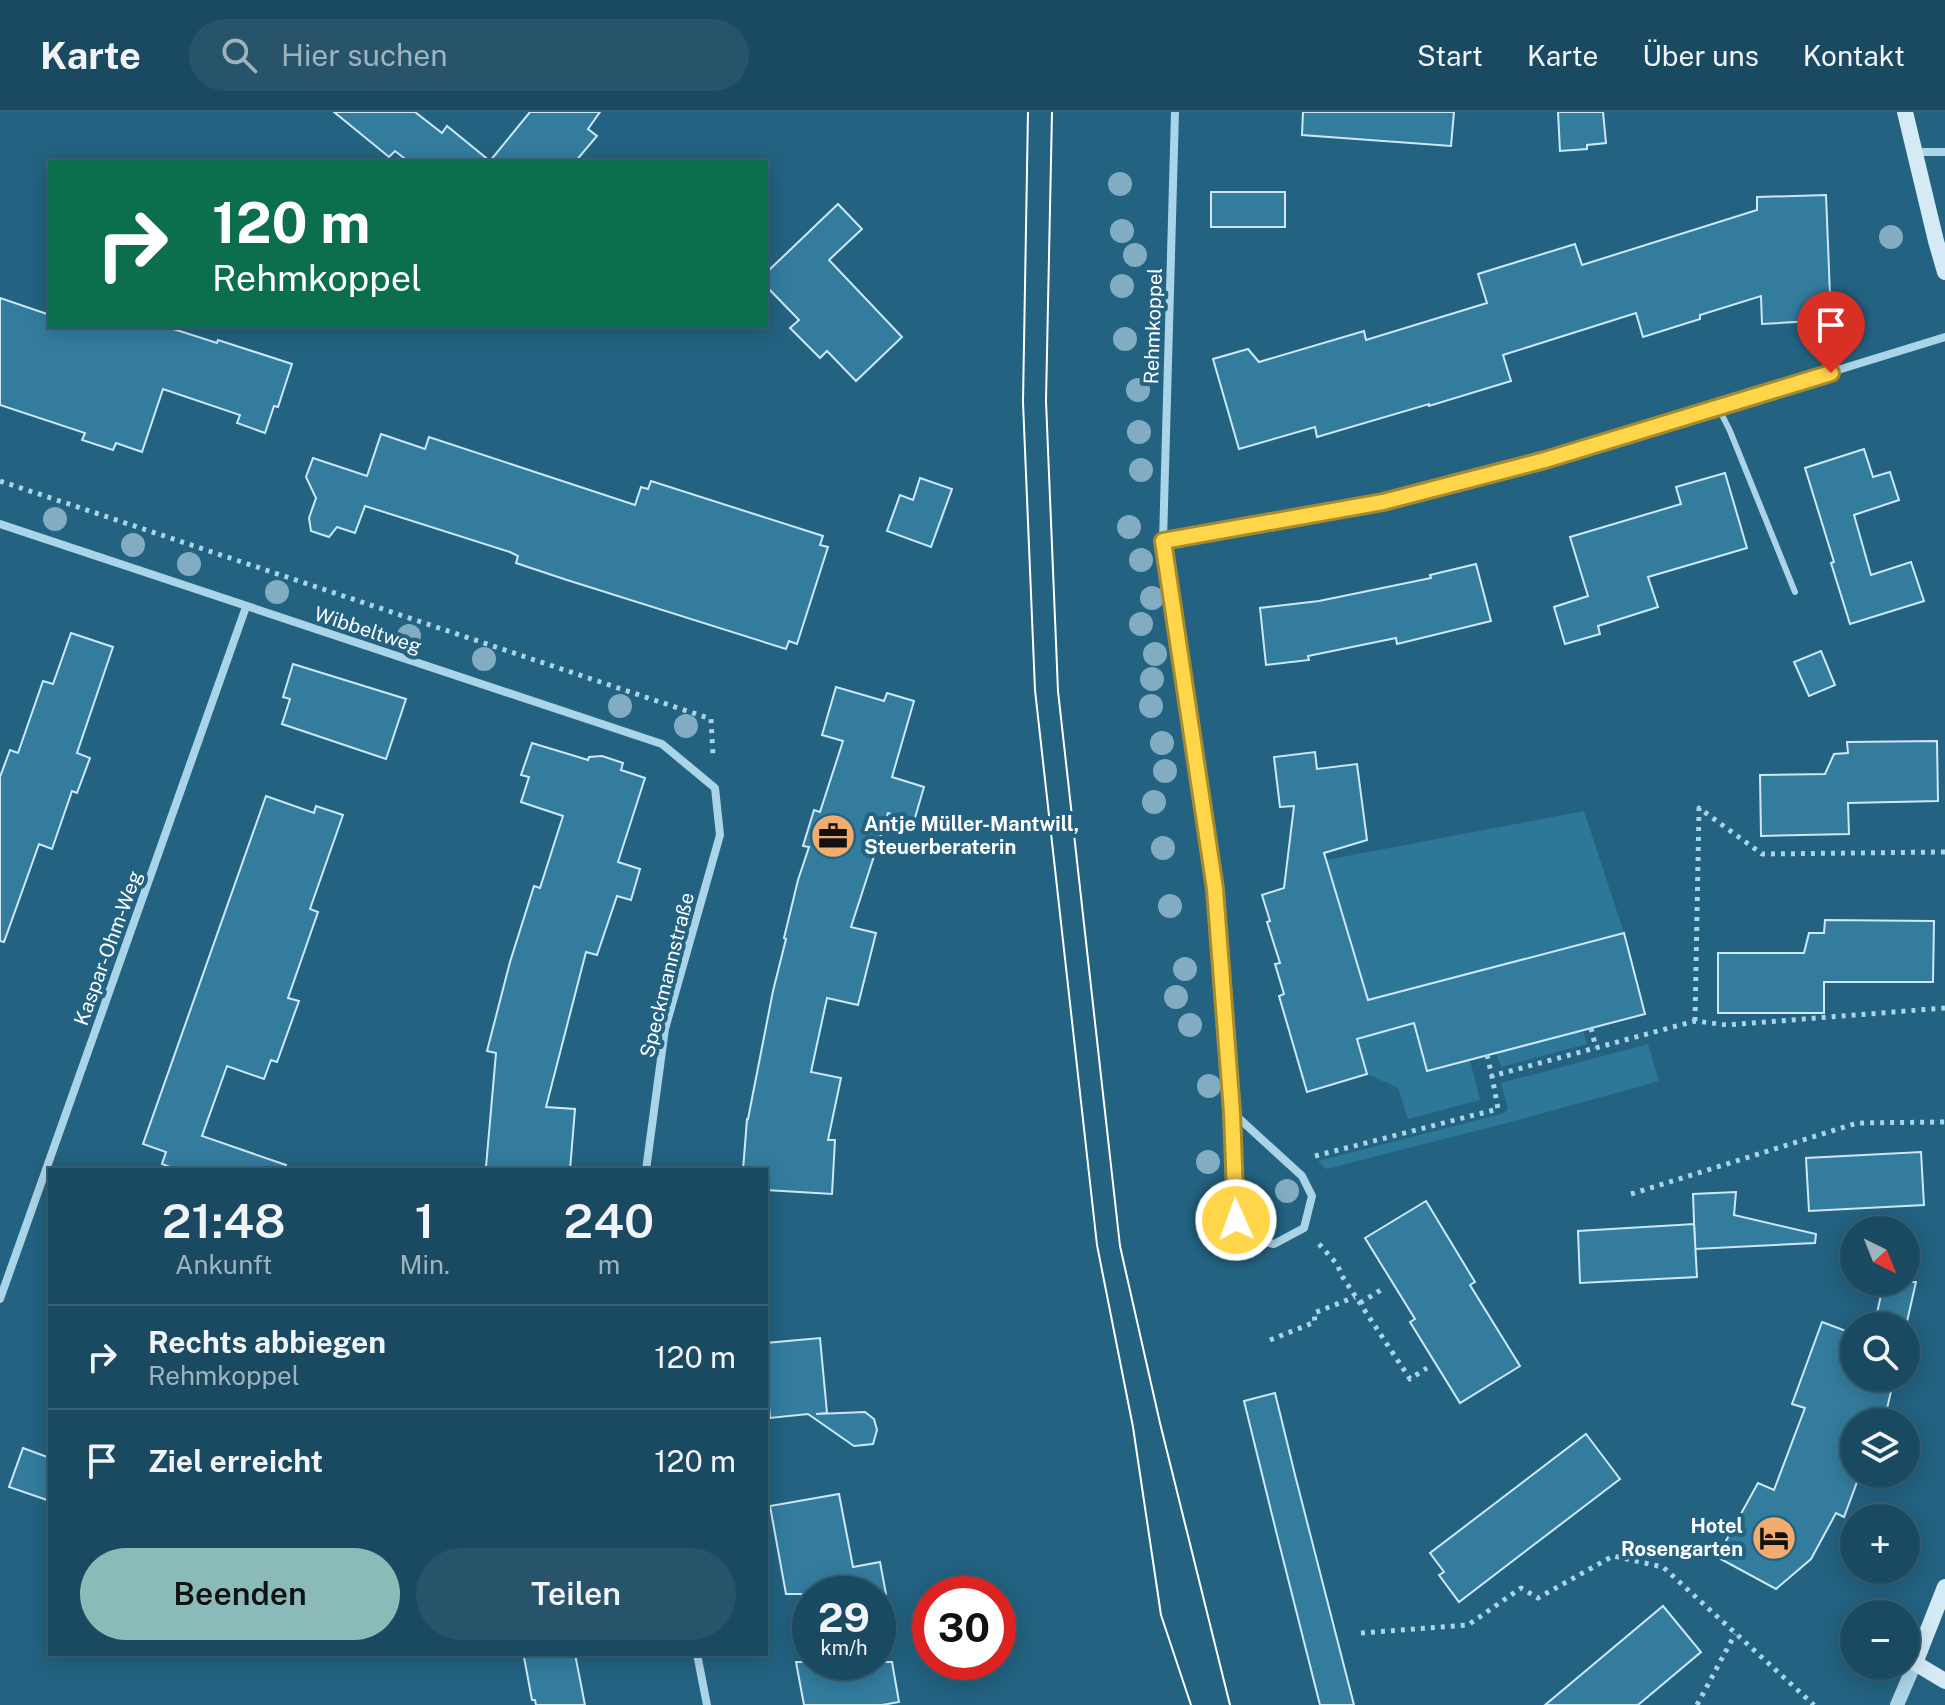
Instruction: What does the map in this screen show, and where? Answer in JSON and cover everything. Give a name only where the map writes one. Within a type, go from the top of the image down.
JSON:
[{"type":"main road","points":[[1905,112],[1945,272]]},
{"type":"main road","points":[[1920,1650],[1945,1587]]},
{"type":"main road","points":[[1920,1666],[1945,1681]]},
{"type":"street","name":"Rehmkoppel","points":[[1175,112],[1163,541],[1215,889],[1232,1112],[1236,1220],[1248,1238],[1274,1244],[1304,1228]]},
{"type":"street","points":[[1914,152],[1945,152]]},
{"type":"street","points":[[1163,541],[1383,502],[1545,460],[1945,337]]},
{"type":"street","name":"Wibbeltweg","points":[[0,524],[662,744],[715,788]]},
{"type":"street","name":"Kaspar-Ohm-Weg","points":[[0,1299],[246,607]]},
{"type":"street","name":"Speckmannstraße","points":[[646,1168],[665,1029],[720,835],[715,788]]},
{"type":"street","points":[[1232,1112],[1302,1176],[1312,1196],[1304,1228]]},
{"type":"street","points":[[697,1656],[707,1705]]},
{"type":"street","points":[[1897,1705],[1908,1680]]},
{"type":"lane","points":[[1718,407],[1795,592]]},
{"type":"path","points":[[0,481],[711,719],[715,788]]},
{"type":"path","points":[[1695,1021],[1699,808],[1762,854],[1945,852]]},
{"type":"path","points":[[1492,1076],[1695,1021],[1727,1025],[1945,1008]]},
{"type":"path","points":[[1591,1028],[1596,1048]]},
{"type":"path","points":[[1289,1163],[1498,1109],[1487,1055]]},
{"type":"path","points":[[1631,1194],[1857,1123],[1945,1122]]},
{"type":"path","points":[[1304,1228],[1337,1264],[1355,1297],[1410,1379],[1427,1368]]},
{"type":"path","points":[[1360,1303],[1384,1288]]},
{"type":"path","points":[[1270,1340],[1315,1322],[1314,1313],[1355,1297]]},
{"type":"path","points":[[1361,1633],[1468,1625],[1521,1588],[1538,1598],[1613,1556],[1663,1567],[1814,1705]]},
{"type":"path","points":[[1697,1705],[1735,1634]]},
{"type":"shaded area","points":[[1584,811],[1624,933],[1416,987],[1420,1005],[1416,1030],[1427,1070],[1470,1060],[1480,1100],[1408,1119],[1398,1088],[1367,1074],[1357,1039],[1378,1033],[1326,860]]},
{"type":"shaded area","points":[[1583,1030],[1587,1044],[1501,1067],[1496,1053]]},
{"type":"shaded area","points":[[1648,1044],[1659,1081],[1326,1169],[1318,1161],[1505,1113],[1508,1108],[1501,1083]]},
{"type":"building","points":[[334,112],[415,112],[442,133],[447,126],[489,160],[406,160],[395,151],[389,157]]},
{"type":"building","points":[[530,112],[600,112],[588,129],[597,136],[577,160],[491,160]]},
{"type":"building","points":[[1303,112],[1454,112],[1451,146],[1302,135]]},
{"type":"building","points":[[1558,112],[1603,112],[1606,143],[1587,145],[1587,149],[1560,151]]},
{"type":"building","points":[[1211,192],[1285,192],[1285,227],[1211,227]]},
{"type":"building","points":[[1826,195],[1831,320],[1762,324],[1761,296],[1643,337],[1636,313],[1503,355],[1511,381],[1317,437],[1315,427],[1239,449],[1213,359],[1248,349],[1259,362],[1364,331],[1366,340],[1487,303],[1478,274],[1575,244],[1582,265],[1757,210],[1757,197]]},
{"type":"building","points":[[838,204],[862,229],[829,260],[902,337],[856,381],[827,351],[820,358],[790,328],[799,320],[768,288],[768,271]]},
{"type":"building","points":[[0,298],[48,314],[48,328],[170,328],[292,364],[278,407],[274,406],[265,433],[237,423],[240,415],[163,389],[142,452],[116,443],[113,450],[82,440],[85,433],[0,405]]},
{"type":"building","points":[[381,434],[425,449],[429,437],[635,505],[641,487],[648,489],[651,481],[823,536],[820,545],[828,547],[797,644],[789,641],[786,649],[567,580],[516,563],[518,556],[510,552],[365,506],[355,533],[337,527],[329,537],[311,531],[309,518],[316,498],[306,477],[313,458],[367,476]]},
{"type":"building","points":[[1864,449],[1873,477],[1890,472],[1899,500],[1854,515],[1871,575],[1911,562],[1924,601],[1850,624],[1805,468]]},
{"type":"building","points":[[1725,473],[1747,548],[1648,577],[1658,607],[1598,626],[1600,634],[1565,644],[1554,607],[1588,596],[1570,537],[1681,504],[1676,487]]},
{"type":"building","points":[[920,478],[952,489],[931,547],[887,531],[900,495],[913,500]]},
{"type":"building","points":[[1476,564],[1491,621],[1397,644],[1396,638],[1308,656],[1309,660],[1266,665],[1260,608],[1319,601],[1431,578],[1430,575]]},
{"type":"building","points":[[71,633],[113,647],[77,753],[90,758],[77,793],[72,791],[52,849],[39,844],[4,942],[0,941],[0,777],[10,750],[18,753],[43,681],[53,684]]},
{"type":"building","points":[[1821,651],[1835,685],[1809,696],[1794,662]]},
{"type":"building","points":[[293,664],[406,699],[386,759],[282,724],[290,699],[283,697]]},
{"type":"building","points":[[836,687],[884,701],[887,693],[914,701],[892,777],[924,787],[914,821],[888,813],[851,927],[876,933],[858,1005],[827,998],[811,1072],[841,1078],[828,1140],[835,1140],[832,1194],[768,1190],[768,1168],[743,1168],[747,1119],[773,991],[798,880],[809,847],[803,846],[814,810],[820,812],[843,741],[822,735]]},
{"type":"building","points":[[1937,741],[1938,801],[1848,803],[1849,834],[1761,836],[1760,775],[1825,774],[1834,754],[1848,753],[1847,742]]},
{"type":"building","points":[[532,743],[588,760],[589,757],[602,756],[623,763],[621,770],[645,778],[618,862],[640,869],[631,900],[617,896],[597,955],[586,952],[546,1107],[575,1109],[570,1168],[486,1167],[496,1053],[487,1051],[534,886],[540,888],[563,816],[521,802],[529,777],[521,775]]},
{"type":"building","points":[[1315,752],[1317,769],[1357,764],[1367,840],[1324,853],[1368,1000],[1624,933],[1645,1014],[1427,1071],[1414,1023],[1357,1039],[1367,1074],[1307,1092],[1279,996],[1284,994],[1275,964],[1280,963],[1262,895],[1284,888],[1294,806],[1280,807],[1274,757]]},
{"type":"building","points":[[266,796],[314,813],[316,806],[343,815],[310,909],[318,912],[288,998],[299,1001],[277,1062],[271,1060],[264,1079],[227,1066],[202,1136],[286,1165],[285,1168],[173,1168],[162,1164],[166,1152],[143,1144]]},
{"type":"building","points":[[1825,920],[1934,921],[1933,982],[1824,982],[1824,1013],[1718,1013],[1718,953],[1804,953],[1809,933],[1824,933]]},
{"type":"building","points":[[1921,1152],[1924,1205],[1809,1211],[1806,1158]]},
{"type":"building","points":[[1736,1192],[1734,1215],[1816,1234],[1815,1243],[1695,1249],[1693,1194]]},
{"type":"building","points":[[1426,1201],[1475,1282],[1470,1285],[1520,1366],[1460,1403],[1410,1322],[1415,1319],[1365,1238]]},
{"type":"building","points":[[1694,1224],[1697,1277],[1580,1283],[1578,1231]]},
{"type":"building","points":[[1881,1296],[1913,1296],[1909,1312],[1877,1312]]},
{"type":"building","points":[[1822,1322],[1840,1329],[1840,1392],[1891,1392],[1887,1408],[1840,1408],[1840,1488],[1855,1488],[1849,1504],[1840,1504],[1840,1515],[1836,1513],[1811,1559],[1776,1589],[1717,1557],[1758,1483],[1774,1490],[1805,1408],[1792,1404]]},
{"type":"building","points":[[820,1338],[827,1413],[816,1414],[865,1412],[874,1419],[877,1430],[873,1444],[854,1446],[808,1414],[770,1418],[768,1343]]},
{"type":"building","points":[[1275,1393],[1354,1705],[1320,1705],[1244,1401]]},
{"type":"building","points":[[1586,1434],[1620,1479],[1459,1602],[1439,1575],[1444,1572],[1430,1553]]},
{"type":"building","points":[[23,1448],[48,1457],[48,1500],[9,1487]]},
{"type":"building","points":[[839,1494],[853,1567],[880,1562],[883,1576],[792,1576],[792,1594],[786,1594],[770,1506]]},
{"type":"building","points":[[1663,1606],[1701,1652],[1638,1705],[1545,1705]]},
{"type":"building","points":[[575,1656],[585,1705],[536,1705],[532,1700],[524,1657]]},
{"type":"building","points":[[799,1680],[895,1680],[899,1702],[882,1705],[804,1705]]},
{"type":"tram line","points":[[1028,112],[1023,402],[1035,690],[1097,1245],[1133,1427],[1161,1615],[1191,1705]]},
{"type":"tram line","points":[[1052,112],[1046,401],[1058,691],[1120,1246],[1230,1705]]},
{"type":"place","name":"Antje Müller-Mantwill, Steuerberaterin","points":[[833,836]]},
{"type":"place","name":"Hotel Rosengarten","points":[[1774,1538]]},
{"type":"route","points":[[1236,1220],[1232,1112],[1215,889],[1163,541],[1383,502],[1545,460],[1831,373]]}]
